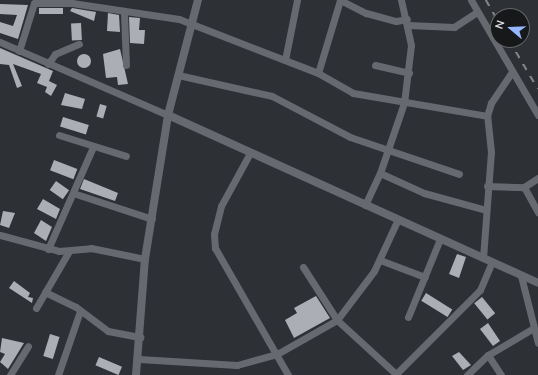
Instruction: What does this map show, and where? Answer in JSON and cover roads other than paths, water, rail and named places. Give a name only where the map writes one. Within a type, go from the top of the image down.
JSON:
[{"type":"street","points":[[136,375],[139,359],[145,259],[168,115],[198,0]]},
{"type":"street","points":[[285,60],[297,0]]},
{"type":"street","points":[[318,73],[340,0],[393,20],[454,27],[477,12]]},
{"type":"street","points":[[365,205],[380,173],[404,103],[408,73],[408,22],[401,0]]},
{"type":"street","points":[[471,0],[538,115]]},
{"type":"street","points":[[20,50],[34,3],[72,3],[192,24],[318,73],[353,93],[404,103],[487,116]]},
{"type":"street","points":[[124,13],[126,65]]},
{"type":"street","points":[[0,42],[168,115],[538,283]]},
{"type":"street","points":[[48,64],[55,54],[79,44]]},
{"type":"street","points":[[375,65],[408,73]]},
{"type":"street","points":[[483,258],[487,186],[491,152],[487,116],[491,103],[512,72]]},
{"type":"street","points":[[178,75],[272,96],[339,131],[388,152],[459,174]]},
{"type":"street","points":[[58,135],[126,156]]},
{"type":"street","points":[[48,250],[93,147]]},
{"type":"street","points":[[250,153],[221,206],[214,234],[215,248],[288,375]]},
{"type":"street","points":[[380,173],[424,193],[486,210]]},
{"type":"street","points":[[487,186],[524,187],[538,178]]},
{"type":"street","points":[[524,187],[538,212]]},
{"type":"street","points":[[73,193],[152,218]]},
{"type":"street","points":[[139,359],[237,365],[277,354],[337,320],[359,295],[380,260],[398,219]]},
{"type":"street","points":[[0,235],[48,250],[69,251],[91,248],[145,259]]},
{"type":"street","points":[[408,317],[440,239]]},
{"type":"street","points":[[36,308],[69,251]]},
{"type":"street","points":[[380,260],[425,278]]},
{"type":"street","points":[[302,266],[337,320],[396,374],[480,290],[492,262]]},
{"type":"street","points":[[521,276],[532,330],[538,342]]},
{"type":"street","points":[[45,292],[80,311],[108,331],[140,337]]},
{"type":"street","points":[[58,375],[80,311]]},
{"type":"street","points":[[467,375],[488,355],[532,330]]},
{"type":"street","points":[[10,375],[28,346]]},
{"type":"street","points":[[488,355],[501,375]]},
{"type":"railway","points":[[486,0],[491,8]]},
{"type":"railway","points":[[514,48],[538,89]]}]
